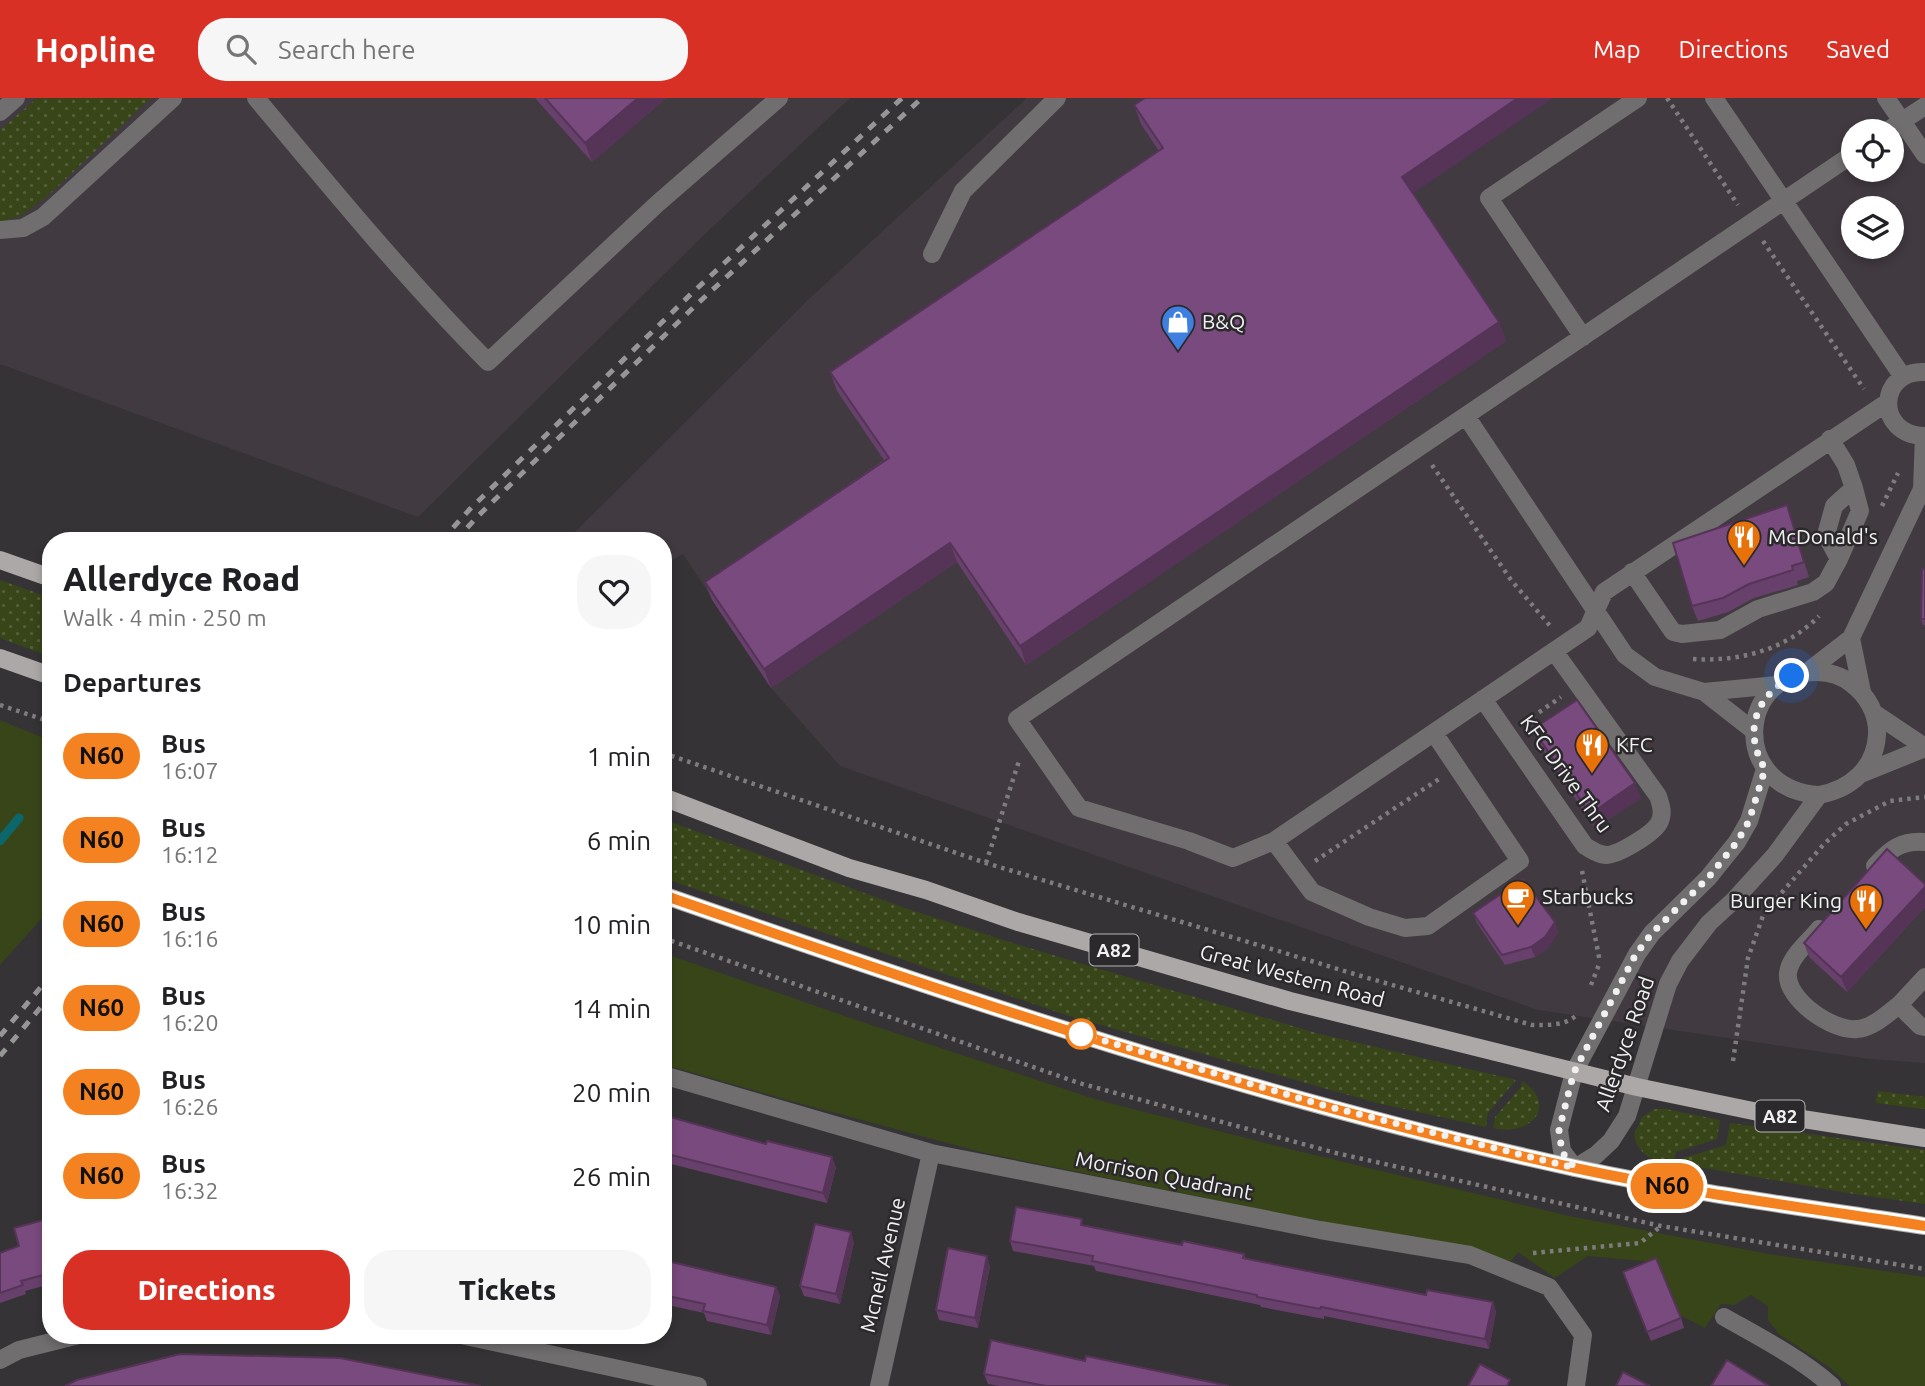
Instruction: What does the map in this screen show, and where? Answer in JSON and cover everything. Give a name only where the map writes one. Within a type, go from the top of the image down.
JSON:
[{"type":"main road","points":[[0,560],[42,575]]},
{"type":"main road","points":[[0,658],[42,673]]},
{"type":"main road","name":"Great Western Road","points":[[672,800],[849,867],[1018,922],[1290,1001],[1637,1087],[1758,1112],[1925,1138]]},
{"type":"main road","points":[[672,898],[982,1003],[1326,1106],[1575,1168],[1671,1187],[1925,1226]]},
{"type":"street","points":[[0,112],[16,98]]},
{"type":"street","points":[[0,230],[23,228],[43,217],[173,98]]},
{"type":"street","points":[[256,98],[359,220],[447,320],[488,362],[657,204],[779,98]]},
{"type":"street","points":[[932,254],[963,191],[1056,98]]},
{"type":"street","points":[[1583,337],[1489,198],[1638,98]]},
{"type":"street","points":[[1714,98],[1903,377]]},
{"type":"street","points":[[1886,98],[1892,119]]},
{"type":"street","points":[[1904,120],[1925,106]]},
{"type":"street","points":[[1904,135],[1925,155]]},
{"type":"street","points":[[1841,162],[1017,719],[1079,808],[1189,841],[1234,858],[1274,841],[1588,628],[1604,593],[1888,402]]},
{"type":"street","points":[[1807,672],[1851,638],[1923,490],[1924,436],[1910,435],[1898,428],[1890,416],[1888,402],[1890,392],[1903,377],[1925,372]]},
{"type":"street","points":[[1466,416],[1625,655],[1655,677],[1704,692],[1754,730]]},
{"type":"street","points":[[1632,572],[1673,632],[1682,634],[1720,630],[1758,609],[1813,592],[1826,583],[1860,511],[1846,466],[1830,439]]},
{"type":"street","points":[[1839,559],[1826,535],[1834,506],[1854,488]]},
{"type":"street","points":[[1851,638],[1862,692]]},
{"type":"street","name":"KFC Drive Thru","points":[[1483,699],[1585,846],[1598,854],[1610,855],[1623,850],[1650,832],[1659,823],[1663,809],[1658,796],[1554,651]]},
{"type":"street","points":[[1807,672],[1837,675],[1862,692],[1874,713],[1876,746],[1870,761],[1849,785],[1835,792],[1804,794],[1789,789],[1765,769],[1755,744],[1754,730],[1757,713],[1765,697],[1777,685],[1792,676],[1807,672]]},
{"type":"street","points":[[1704,692],[1777,685]]},
{"type":"street","points":[[1874,713],[1925,748]]},
{"type":"street","points":[[1274,841],[1312,891],[1369,917],[1405,928],[1428,926],[1520,861],[1434,733]]},
{"type":"street","points":[[1861,774],[1925,748]]},
{"type":"street","name":"Allerdyce Road","points":[[1765,769],[1749,821],[1737,842],[1708,878],[1652,933],[1636,954],[1574,1072],[1559,1130],[1562,1152],[1575,1168],[1596,1155],[1611,1141],[1626,1116],[1668,984],[1680,961],[1709,923],[1775,855],[1819,794]]},
{"type":"street","points":[[1860,883],[1885,855],[1898,845],[1912,841],[1925,842]]},
{"type":"street","points":[[1835,912],[1792,960],[1788,974],[1798,1000],[1812,1012],[1840,1027],[1857,1029],[1873,1024],[1899,1005],[1925,977]]},
{"type":"street","points":[[1899,1005],[1920,1026],[1925,1027]]},
{"type":"street","name":"Morrison Quadrant","points":[[672,1078],[931,1153],[1320,1230],[1470,1255],[1549,1287],[1583,1335],[1576,1386]]},
{"type":"street","name":"Mcneil Avenue","points":[[879,1386],[931,1153]]},
{"type":"street","points":[[1724,1317],[1788,1354],[1832,1386]]},
{"type":"street","points":[[0,1360],[19,1350],[43,1344]]},
{"type":"street","points":[[503,1344],[698,1386]]},
{"type":"path","points":[[1667,98],[1865,388],[1855,395],[1867,415]]},
{"type":"path","points":[[1420,447],[1511,580],[1546,623]]},
{"type":"path","points":[[1880,510],[1901,465]]},
{"type":"path","points":[[0,705],[42,719]]},
{"type":"path","points":[[672,756],[986,863],[1532,1025],[1552,1026],[1569,1021],[1581,1011]]},
{"type":"path","points":[[986,863],[1015,771]]},
{"type":"path","points":[[1733,1061],[1748,958],[1764,913],[1824,844],[1846,824],[1889,802],[1925,797]]},
{"type":"path","points":[[672,941],[1079,1083],[1336,1153],[1661,1226],[1925,1269]]},
{"type":"path","points":[[1590,986],[1600,962]]},
{"type":"path","points":[[1516,1274],[1527,1254],[1640,1243],[1661,1226]]},
{"type":"shaded area","points":[[0,98],[850,98],[705,234],[418,517],[0,364]]},
{"type":"shaded area","points":[[1027,98],[1925,98],[1925,1063],[1870,1059],[1538,1010],[840,766],[771,688],[683,554],[672,560],[672,532],[575,532],[809,299]]},
{"type":"green space","points":[[37,98],[151,98],[51,193],[21,216],[0,222],[0,130]]},
{"type":"green space","points":[[0,580],[42,595],[42,654],[0,638]]},
{"type":"green space","points":[[0,720],[42,737],[42,918],[0,965]]},
{"type":"green space","points":[[672,822],[905,908],[1019,945],[1316,1033],[1516,1080],[1488,1113],[1486,1127],[1373,1102],[1066,1015],[672,881]]},
{"type":"green space","points":[[672,956],[1098,1100],[1277,1146],[1569,1216],[1774,1255],[1925,1277],[1925,1386],[1850,1386],[1829,1367],[1780,1335],[1768,1320],[1768,1306],[1751,1295],[1734,1305],[1721,1304],[1705,1328],[1678,1314],[1654,1262],[1588,1256],[1555,1278],[1518,1252],[1511,1261],[981,1152],[672,1067]]},
{"type":"green space","points":[[1522,1081],[1533,1090],[1538,1100],[1536,1117],[1519,1128],[1493,1128],[1495,1117],[1521,1087]]},
{"type":"green space","points":[[1878,1091],[1925,1097],[1925,1109],[1875,1103]]},
{"type":"green space","points":[[1655,1109],[1720,1120],[1717,1139],[1676,1152],[1673,1164],[1653,1159],[1639,1148],[1634,1135],[1642,1117]]},
{"type":"green space","points":[[1730,1123],[1925,1150],[1925,1204],[1681,1164],[1683,1158],[1726,1145]]},
{"type":"building","points":[[545,98],[638,98],[585,143]]},
{"type":"building","points":[[1145,98],[1518,98],[1402,177],[1499,322],[1020,646],[950,543],[764,669],[705,582],[889,458],[830,372],[1163,148],[1134,105]]},
{"type":"building","name":"McDonald's","points":[[1787,505],[1804,562],[1792,566],[1793,570],[1749,584],[1723,598],[1692,606],[1673,543]]},
{"type":"building","points":[[1922,569],[1925,569],[1925,619],[1921,619]]},
{"type":"building","name":"KFC","points":[[1577,700],[1635,783],[1590,814],[1533,729]]},
{"type":"building","name":"Burger King","points":[[1887,849],[1925,884],[1925,887],[1841,977],[1804,943]]},
{"type":"building","name":"Starbucks","points":[[1523,879],[1555,922],[1545,937],[1531,947],[1502,955],[1473,913]]},
{"type":"building","points":[[672,1118],[766,1144],[767,1141],[832,1157],[823,1193],[672,1155]]},
{"type":"building","points":[[1016,1207],[1082,1219],[1081,1225],[1182,1245],[1183,1241],[1244,1254],[1243,1258],[1426,1295],[1427,1290],[1493,1302],[1485,1339],[1257,1297],[1092,1261],[1093,1256],[1010,1241]]},
{"type":"building","points":[[42,1220],[42,1275],[21,1281],[23,1285],[0,1293],[0,1253],[19,1246],[14,1228]]},
{"type":"building","points":[[815,1224],[851,1232],[836,1294],[800,1286]]},
{"type":"building","points":[[948,1248],[987,1256],[975,1318],[936,1310]]},
{"type":"building","points":[[1656,1258],[1681,1318],[1647,1332],[1623,1272]]},
{"type":"building","points":[[672,1262],[776,1287],[767,1325],[703,1311],[705,1304],[672,1297]]},
{"type":"building","points":[[991,1340],[1085,1361],[1086,1356],[1229,1386],[1046,1386],[984,1374]]},
{"type":"building","points":[[180,1354],[340,1358],[481,1386],[65,1386],[77,1380]]},
{"type":"building","points":[[1727,1360],[1769,1386],[1711,1386]]},
{"type":"building","points":[[1480,1364],[1510,1380],[1507,1386],[1468,1386]]},
{"type":"building","points":[[1623,1372],[1650,1386],[1616,1386]]},
{"type":"waterway","points":[[0,841],[19,818]]},
{"type":"railway","points":[[449,532],[691,294],[902,98]]},
{"type":"railway","points":[[463,532],[697,304],[922,98]]},
{"type":"railway","points":[[0,1036],[42,986]]},
{"type":"railway","points":[[0,1056],[42,1006]]},
{"type":"bus line","name":"N60","points":[[672,898],[982,1003],[1326,1106],[1575,1168],[1671,1187],[1925,1226]]},
{"type":"place","name":"B&Q","points":[[1178,352]]},
{"type":"place","name":"McDonald's","points":[[1744,567]]},
{"type":"place","name":"KFC","points":[[1592,775]]},
{"type":"place","name":"Starbucks","points":[[1518,927]]},
{"type":"place","name":"Burger King","points":[[1866,931]]},
{"type":"route","points":[[1081,1034],[1075,1032],[1326,1106],[1575,1168],[1562,1152],[1559,1130],[1574,1072],[1636,954],[1676,907],[1725,859],[1749,821],[1765,769],[1755,744],[1757,713],[1765,697],[1777,685],[1792,676]]}]
